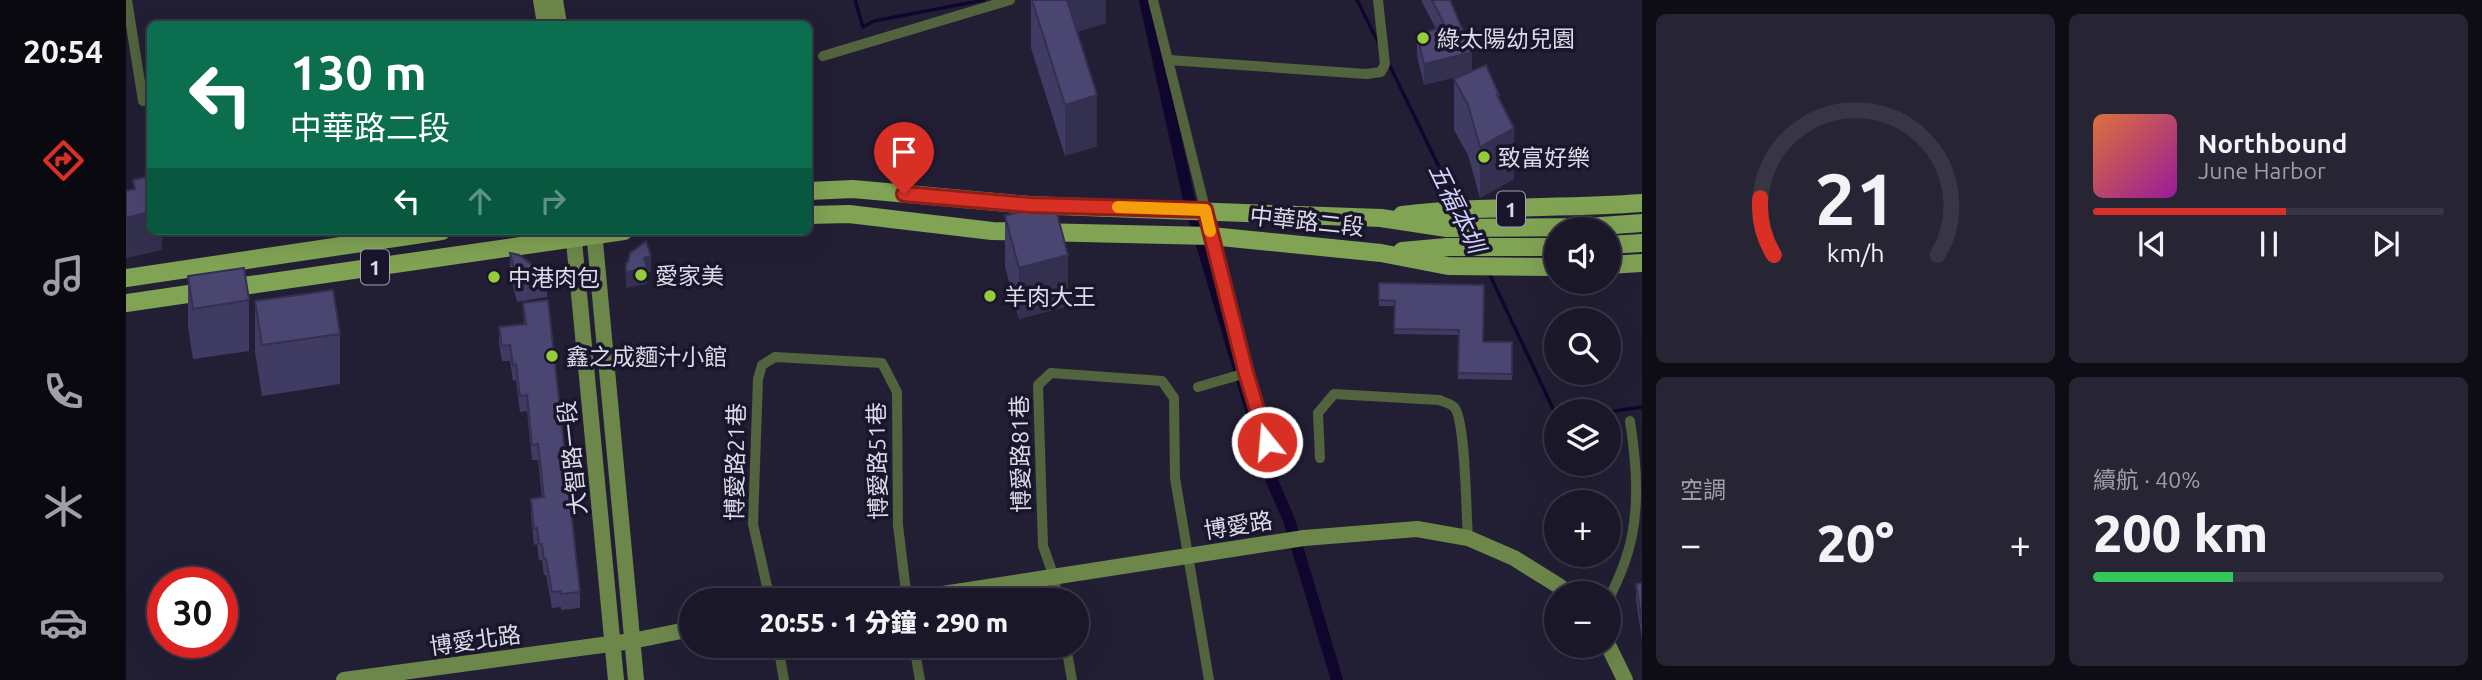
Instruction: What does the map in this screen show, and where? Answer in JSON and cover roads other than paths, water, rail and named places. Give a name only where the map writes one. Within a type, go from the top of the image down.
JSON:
[{"type":"main road","name":"中華路二段","points":[[812,191],[853,189],[1030,205],[1381,218],[1447,228],[1574,227],[1642,223]]},
{"type":"main road","name":"中華路二段","points":[[1381,218],[1447,209],[1583,207],[1642,203]]},
{"type":"main road","name":"中華路二段","points":[[812,215],[849,214],[992,231],[1211,236],[1381,253],[1448,266],[1544,267]]},
{"type":"main road","name":"1","points":[[126,278],[415,235]]},
{"type":"main road","name":"1","points":[[126,303],[567,235]]},
{"type":"main road","points":[[1621,245],[1642,243]]},
{"type":"main road","name":"中華路二段","points":[[1381,253],[1447,247],[1544,247]]},
{"type":"main road","points":[[1621,265],[1642,264]]},
{"type":"street","points":[[127,0],[143,101]]},
{"type":"street","points":[[541,0],[544,21]]},
{"type":"street","points":[[555,0],[558,21]]},
{"type":"street","points":[[823,56],[1010,0]]},
{"type":"street","points":[[1153,0],[1246,373],[1274,465]]},
{"type":"street","points":[[1169,60],[1366,74],[1381,72],[1385,64],[1378,0]]},
{"type":"street","name":"大智路一段","points":[[573,235],[616,680]]},
{"type":"street","name":"大智路一段","points":[[594,235],[636,680]]},
{"type":"street","name":"博愛路51巷","points":[[762,365],[775,358],[882,363],[897,393],[898,524],[905,588]]},
{"type":"street","name":"博愛路21巷","points":[[762,365],[758,379],[753,524],[767,588]]},
{"type":"street","name":"博愛路81巷","points":[[1054,577],[1043,546],[1038,385],[1051,373],[1162,381],[1174,398],[1175,478],[1188,556]]},
{"type":"street","points":[[1198,387],[1246,373]]},
{"type":"street","points":[[1320,458],[1318,413],[1334,394],[1439,400],[1453,405],[1458,414],[1462,435],[1468,538]]},
{"type":"street","points":[[1617,581],[1626,559],[1637,498],[1630,421]]},
{"type":"street","name":"博愛路","points":[[983,588],[1304,538],[1418,529],[1468,538],[1514,558],[1551,581]]},
{"type":"street","points":[[1188,556],[1209,680]]},
{"type":"street","points":[[1054,577],[1056,588]]},
{"type":"street","points":[[613,643],[679,631]]},
{"type":"street","name":"博愛北路","points":[[344,680],[443,674],[613,643]]},
{"type":"street","points":[[780,658],[784,680]]},
{"type":"street","points":[[916,658],[920,680]]},
{"type":"street","points":[[1068,658],[1072,680]]},
{"type":"street","points":[[1614,658],[1625,680]]},
{"type":"waterway","points":[[855,0],[863,27],[874,21],[984,0]]},
{"type":"waterway","points":[[1145,0],[1190,204],[1272,481],[1289,520],[1337,680]]},
{"type":"waterway","name":"五福本圳","points":[[1357,0],[1378,42]]},
{"type":"waterway","name":"五福本圳","points":[[1388,62],[1458,206]]},
{"type":"waterway","name":"五福本圳","points":[[1489,273],[1548,399]]},
{"type":"waterway","name":"五福本圳","points":[[1621,410],[1642,407]]},
{"type":"place","name":"綠太陽幼兒園","points":[[1423,38]]},
{"type":"place","name":"致富好樂","points":[[1484,157]]},
{"type":"place","name":"愛家美","points":[[641,275]]},
{"type":"place","name":"中港肉包","points":[[494,277]]},
{"type":"place","name":"羊肉大王","points":[[990,296]]},
{"type":"place","name":"鑫之成麵汁小館","points":[[552,356]]}]
